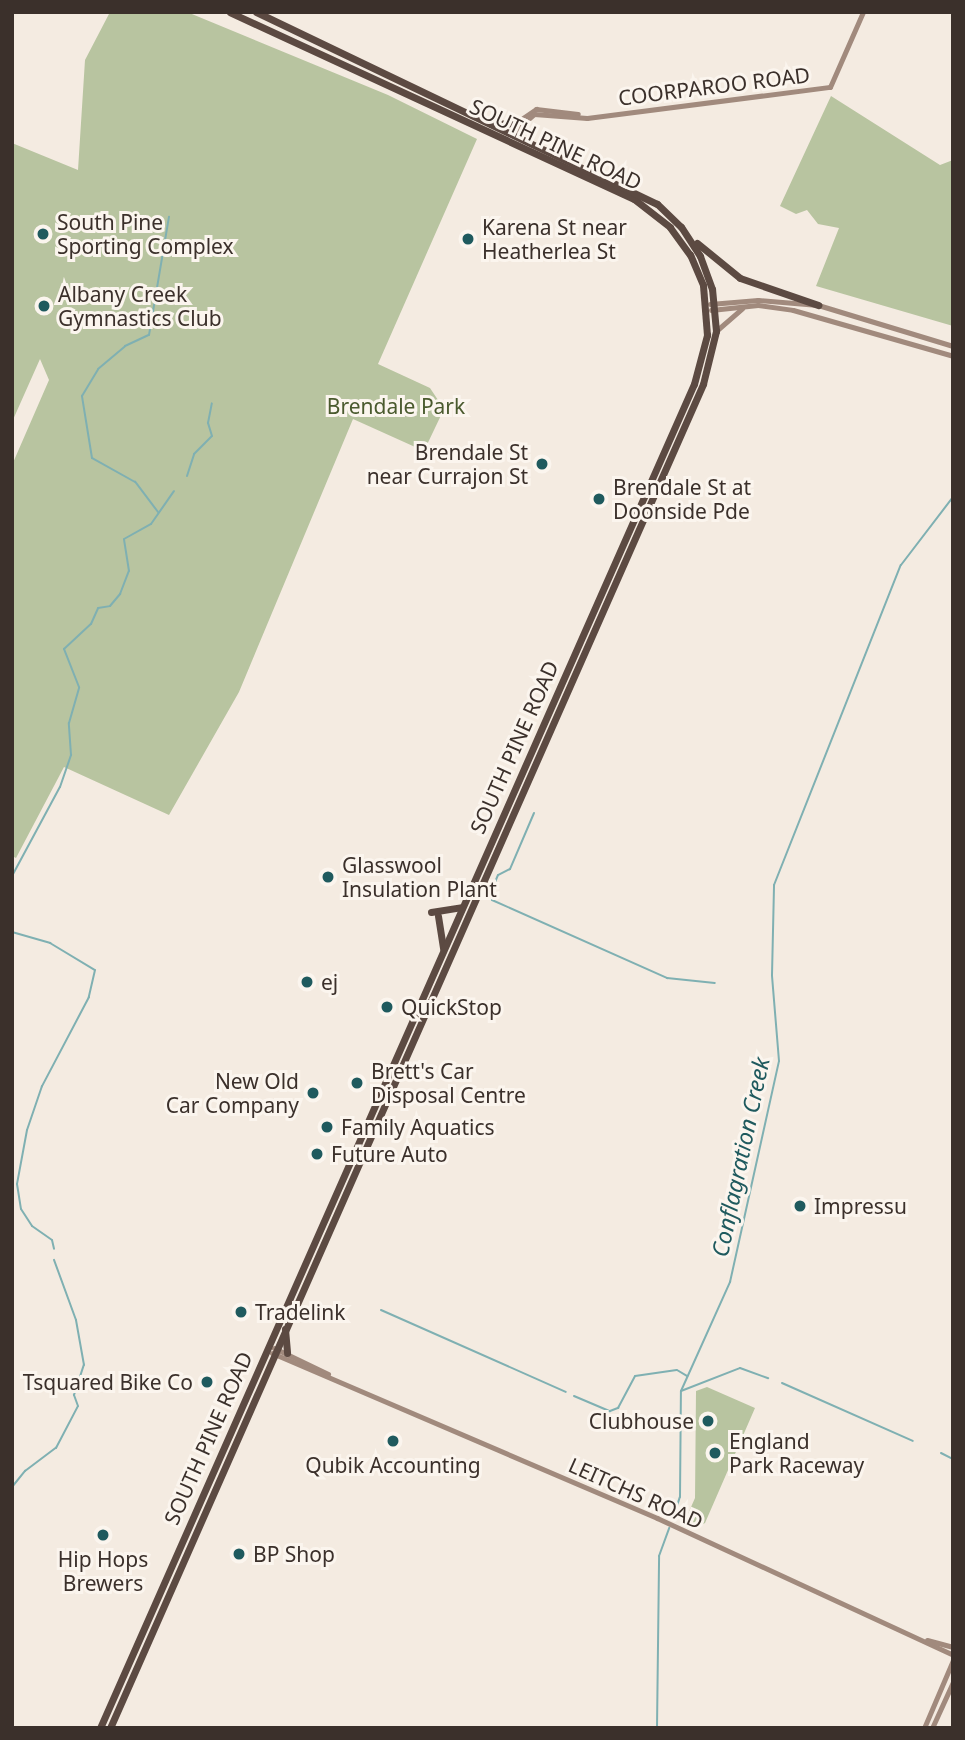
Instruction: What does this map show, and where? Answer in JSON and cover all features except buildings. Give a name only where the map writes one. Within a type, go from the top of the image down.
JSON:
[{"type":"highway","name":"SOUTH PINE ROAD","points":[[230,12],[509,138],[634,198],[657,215],[690,255],[711,307],[704,357],[694,384],[443,950],[366,1134]]},
{"type":"highway","name":"SOUTH PINE ROAD","points":[[100,1728],[703,384],[716,331],[707,271],[686,233],[643,194],[509,138],[491,124],[256,12]]},
{"type":"highway","points":[[491,124],[514,123]]},
{"type":"highway","points":[[686,233],[740,278],[818,305]]},
{"type":"highway","points":[[443,950],[435,914],[462,907]]},
{"type":"highway","name":"SOUTH PINE ROAD","points":[[112,1728],[328,1220]]},
{"type":"highway","points":[[284,1328],[287,1353]]},
{"type":"street","name":"COORPAROO ROAD","points":[[509,138],[534,114],[602,116],[830,87],[863,12]]},
{"type":"street","name":"COORPAROO ROAD","points":[[514,123],[536,109],[602,116]]},
{"type":"street","points":[[509,138],[514,123]]},
{"type":"street","points":[[711,307],[769,300],[818,305],[953,346]]},
{"type":"street","points":[[711,307],[745,306],[793,310],[953,356]]},
{"type":"street","points":[[716,331],[745,306]]},
{"type":"street","name":"LEITCHS ROAD","points":[[271,1349],[287,1353],[331,1376]]},
{"type":"street","name":"LEITCHS ROAD","points":[[271,1349],[927,1640],[953,1647]]},
{"type":"street","name":"LEITCHS ROAD","points":[[927,1640],[953,1658]]},
{"type":"street","points":[[924,1728],[953,1658]]},
{"type":"street","points":[[932,1728],[953,1682]]},
{"type":"green space","name":"Brendale Park","points":[[110,12],[187,12],[388,95],[477,139],[378,364],[430,388],[444,409],[424,451],[353,419],[239,692],[169,815],[64,767],[16,858],[12,856],[12,465],[49,380],[40,359],[12,422],[12,143],[78,170],[85,60]]},
{"type":"green space","points":[[831,96],[940,165],[953,160],[953,326],[816,286],[839,228],[818,224],[807,210],[796,214],[780,206]]},
{"type":"green space","name":"England Park Raceway","points":[[707,1387],[755,1408],[705,1523],[696,1528],[684,1523],[695,1498],[696,1391]]},
{"type":"waterway","points":[[158,512],[135,482],[92,458],[82,396],[98,369],[125,346],[149,335],[169,217]]},
{"type":"waterway","points":[[187,476],[194,454],[212,436],[208,423],[212,403]]},
{"type":"waterway","points":[[12,876],[60,787],[71,755],[69,723],[79,687],[64,649],[91,624],[98,608],[110,606],[120,594],[129,571],[124,539],[151,524],[174,491]]},
{"type":"waterway","name":"Conflagration Creek","points":[[673,1518],[680,1497],[681,1391],[730,1282],[779,1061],[772,975],[774,885],[901,565],[953,497]]},
{"type":"waterway","points":[[534,813],[510,869],[498,875],[490,894],[492,900],[667,978],[715,983]]},
{"type":"waterway","points":[[12,932],[50,943],[95,970],[89,997],[42,1086],[27,1130],[17,1184],[21,1209],[32,1226],[52,1240],[54,1249]]},
{"type":"waterway","points":[[12,1487],[25,1471],[56,1448],[78,1406],[74,1395],[84,1365],[76,1320],[54,1260]]},
{"type":"waterway","points":[[381,1310],[566,1392]]},
{"type":"waterway","points":[[681,1391],[740,1368],[768,1378]]},
{"type":"waterway","points":[[574,1396],[610,1411],[618,1408],[635,1376],[677,1370],[687,1376]]},
{"type":"waterway","points":[[782,1383],[913,1441]]},
{"type":"waterway","points":[[941,1453],[953,1459]]},
{"type":"waterway","name":"Conflagration Creek","points":[[657,1728],[659,1556],[669,1528]]},
{"type":"place","name":"South Pine Sporting Complex","points":[[43,234]]},
{"type":"place","name":"Karena St near Heatherlea St","points":[[468,239]]},
{"type":"place","name":"Albany Creek Gymnastics Club","points":[[44,306]]},
{"type":"place","name":"Brendale St near Currajon St","points":[[542,464]]},
{"type":"place","name":"Brendale St at Doonside Pde","points":[[599,499]]},
{"type":"place","name":"Glasswool Insulation Plant","points":[[328,877]]},
{"type":"place","name":"ej","points":[[307,982]]},
{"type":"place","name":"QuickStop","points":[[387,1007]]},
{"type":"place","name":"Brett's Car Disposal Centre","points":[[357,1083]]},
{"type":"place","name":"New Old Car Company","points":[[313,1093]]},
{"type":"place","name":"Family Aquatics","points":[[327,1127]]},
{"type":"place","name":"Future Auto","points":[[317,1154]]},
{"type":"place","name":"Impressu","points":[[800,1206]]},
{"type":"place","name":"Tradelink","points":[[241,1312]]},
{"type":"place","name":"Tsquared Bike Co","points":[[207,1382]]},
{"type":"place","name":"Clubhouse","points":[[708,1421]]},
{"type":"place","name":"Qubik Accounting","points":[[393,1441]]},
{"type":"place","name":"England Park Raceway","points":[[715,1453]]},
{"type":"place","name":"Hip Hops Brewers","points":[[103,1535]]},
{"type":"place","name":"BP Shop","points":[[239,1554]]}]
